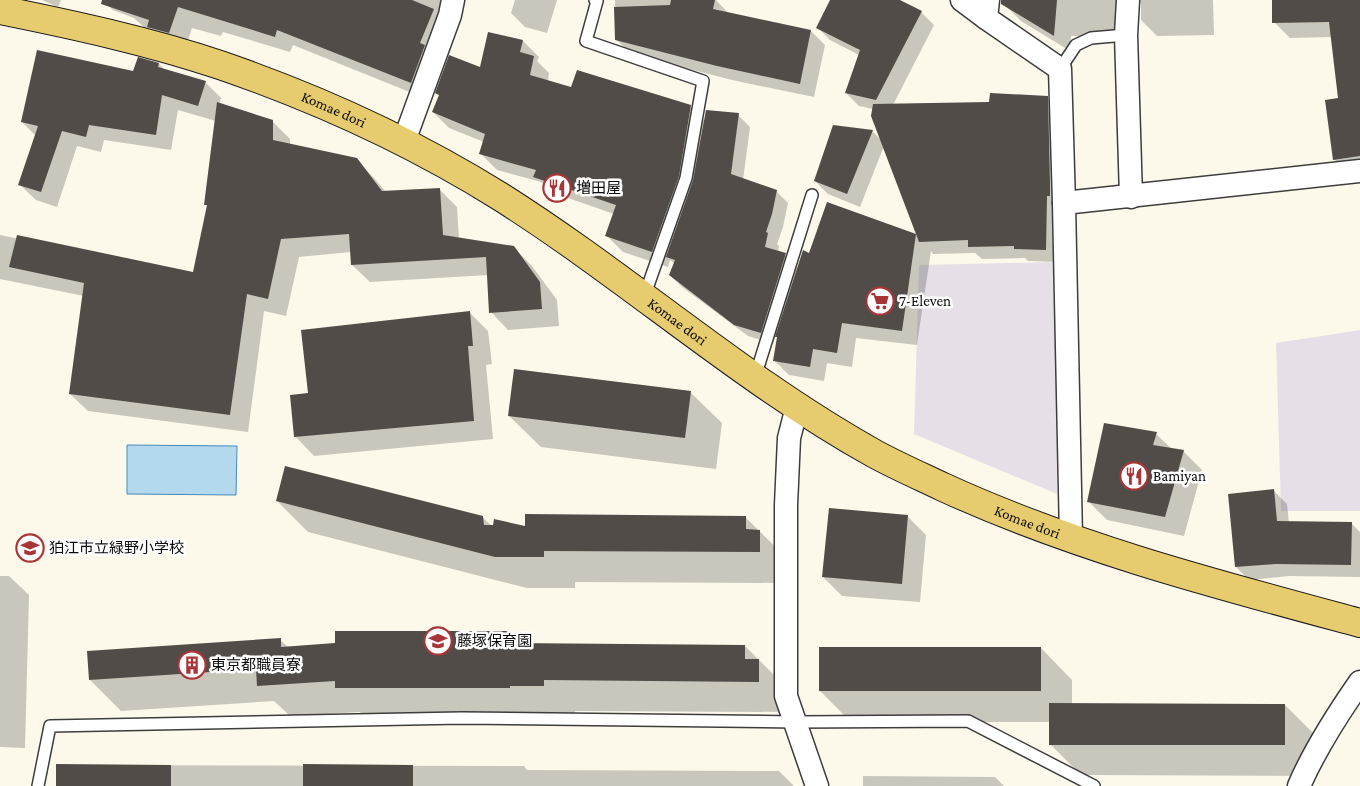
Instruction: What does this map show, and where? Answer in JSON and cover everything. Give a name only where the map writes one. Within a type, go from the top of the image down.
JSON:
[{"type":"main road","name":"Komae dori","points":[[0,10],[100,31],[219,65],[344,113],[404,141],[505,200],[644,297],[754,379],[837,432],[890,461],[985,506],[1071,538],[1194,578],[1360,623]]},
{"type":"street","points":[[404,141],[450,15],[453,0]]},
{"type":"street","points":[[962,0],[987,9],[1060,69],[1071,538]]},
{"type":"street","points":[[1128,0],[1126,35],[1131,197]]},
{"type":"street","points":[[1064,203],[1360,171]]},
{"type":"street","points":[[797,407],[789,438],[786,505],[786,696],[817,786]]},
{"type":"street","points":[[1299,786],[1319,744],[1360,682]]},
{"type":"lane","points":[[595,0],[597,1],[586,40],[702,81],[686,178],[644,297]]},
{"type":"lane","points":[[1060,69],[1076,45],[1091,38],[1126,35]]},
{"type":"lane","points":[[754,379],[812,195]]},
{"type":"lane","points":[[38,786],[50,726],[461,718],[796,722],[968,721],[1094,786]]},
{"type":"shaded area","points":[[1056,262],[1057,494],[914,434],[919,265]]},
{"type":"shaded area","points":[[1360,330],[1360,511],[1281,511],[1276,343]]},
{"type":"water","points":[[127,445],[237,446],[236,495],[127,494]]},
{"type":"building","points":[[102,0],[412,0],[434,9],[420,43],[425,45],[411,83],[277,30],[275,37],[178,7],[169,33],[147,27],[149,20],[101,4]]},
{"type":"building","points":[[671,0],[715,0],[713,9],[811,30],[800,84],[717,66],[615,40],[614,7],[670,5]]},
{"type":"building","points":[[830,0],[900,0],[922,11],[876,100],[845,93],[860,50],[816,28]]},
{"type":"building","points":[[1001,0],[1057,0],[1054,36],[1001,4]]},
{"type":"building","points":[[1272,0],[1360,0],[1360,156],[1333,160],[1325,100],[1338,98],[1329,22],[1272,23]]},
{"type":"building","points":[[488,32],[523,40],[520,52],[534,56],[530,75],[571,87],[577,70],[691,105],[679,176],[652,252],[605,236],[616,205],[533,177],[536,170],[479,154],[485,134],[432,112],[439,95],[435,93],[449,55],[480,67]]},
{"type":"building","points":[[37,50],[133,71],[138,57],[159,63],[158,67],[206,81],[198,106],[162,95],[156,135],[89,125],[86,137],[62,131],[41,192],[18,185],[38,126],[21,122]]},
{"type":"building","points":[[990,93],[1048,96],[1050,196],[1047,196],[1046,250],[1014,249],[1014,246],[968,247],[968,240],[919,242],[871,116],[873,104],[989,102]]},
{"type":"building","points":[[217,102],[273,120],[273,140],[357,158],[382,191],[440,188],[443,235],[514,246],[540,282],[542,309],[489,313],[486,257],[351,265],[349,234],[281,239],[268,299],[247,294],[230,415],[69,394],[84,283],[9,267],[17,235],[193,272],[207,205],[204,205]]},
{"type":"building","points":[[706,110],[739,113],[731,174],[777,190],[766,232],[768,233],[765,247],[786,253],[761,333],[734,325],[669,275],[675,260],[666,257],[693,180]]},
{"type":"building","points":[[833,125],[873,130],[847,194],[814,181]]},
{"type":"building","points":[[827,202],[916,234],[902,331],[842,323],[837,353],[813,349],[810,367],[773,361],[777,337],[775,337],[803,250],[809,253]]},
{"type":"building","points":[[470,311],[473,346],[468,346],[474,421],[294,437],[290,395],[308,393],[301,330]]},
{"type":"building","points":[[514,369],[691,391],[685,438],[508,416]]},
{"type":"building","name":"Bamiyan","points":[[1104,423],[1157,432],[1153,445],[1184,450],[1165,517],[1087,502]]},
{"type":"building","points":[[285,466],[483,516],[484,525],[493,525],[494,519],[525,526],[525,514],[746,516],[746,529],[760,530],[760,552],[544,551],[544,557],[495,557],[276,501]]},
{"type":"building","points":[[1274,489],[1277,521],[1352,522],[1351,565],[1275,564],[1235,567],[1228,494]]},
{"type":"building","points":[[829,508],[908,515],[902,584],[822,577]]},
{"type":"building","points":[[335,631],[510,631],[510,643],[745,645],[745,659],[759,659],[759,682],[544,680],[544,686],[510,686],[510,688],[335,688],[335,681],[257,686],[256,669],[89,680],[87,651],[281,638],[281,647],[335,643]]},
{"type":"building","points":[[819,647],[1041,647],[1041,691],[819,691]]},
{"type":"building","points":[[1049,703],[1285,704],[1285,745],[1049,745]]},
{"type":"building","points":[[56,764],[171,765],[171,786],[56,786]]},
{"type":"building","points":[[303,764],[413,765],[413,786],[303,786]]},
{"type":"place","name":"増田屋","points":[[557,188]]},
{"type":"place","name":"7-Eleven","points":[[880,301]]},
{"type":"place","name":"Bamiyan","points":[[1134,476]]},
{"type":"place","name":"狛江市立緑野小学校","points":[[30,548]]},
{"type":"place","name":"藤塚保育園","points":[[438,641]]},
{"type":"place","name":"東京都職員寮","points":[[192,665]]}]
